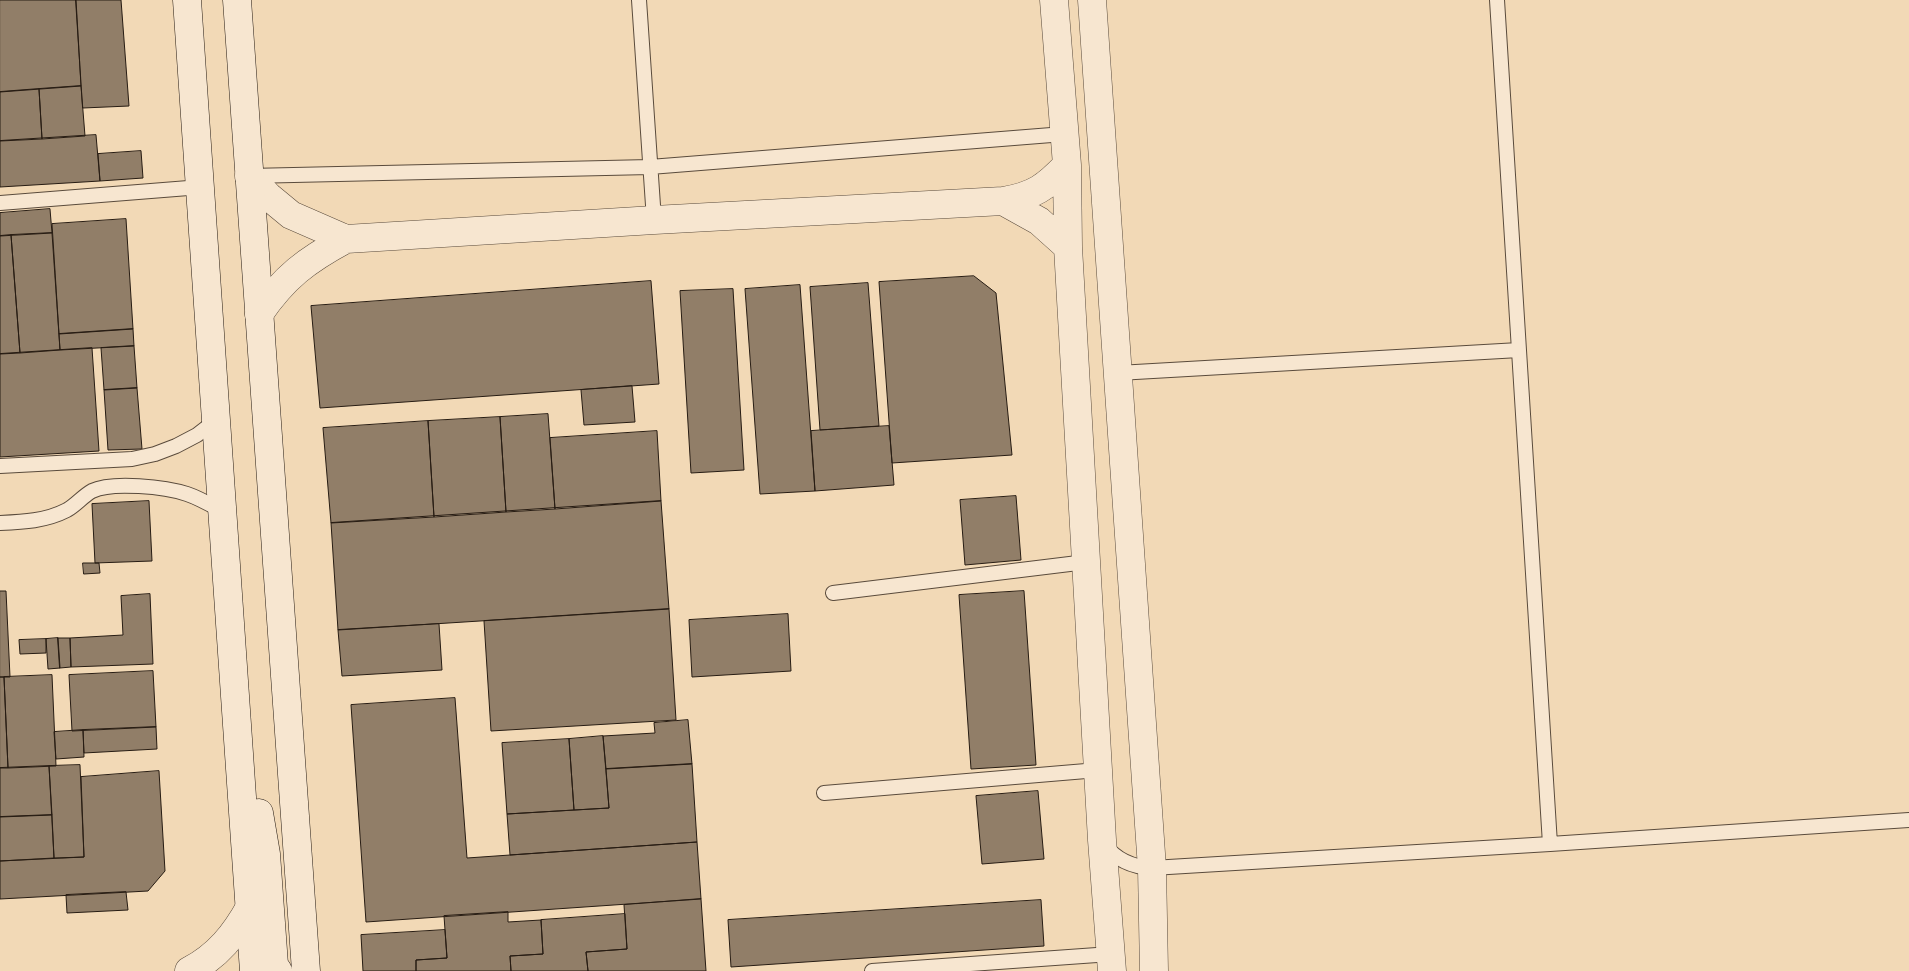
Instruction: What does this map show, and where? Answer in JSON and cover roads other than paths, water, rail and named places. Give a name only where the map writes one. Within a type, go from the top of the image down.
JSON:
[{"type":"street","points":[[187,0],[254,971]]},
{"type":"street","points":[[237,0],[306,971]]},
{"type":"street","points":[[1054,0],[1067,165],[1068,248],[1102,840],[1111,962]]},
{"type":"street","points":[[1092,0],[1152,868],[1154,971]]},
{"type":"street","points":[[259,314],[273,293],[287,279],[319,254],[346,239],[1003,201],[1029,195],[1042,189],[1067,165]]},
{"type":"street","points":[[249,176],[278,206],[291,215],[346,239]]},
{"type":"street","points":[[1003,201],[1039,221],[1068,248]]},
{"type":"street","points":[[240,763],[251,784],[263,831],[274,965],[278,971]]},
{"type":"street","points":[[189,971],[214,955],[228,941],[250,907]]},
{"type":"lane","points":[[639,0],[654,220]]},
{"type":"lane","points":[[1497,0],[1550,844]]},
{"type":"lane","points":[[249,176],[650,166],[1064,134]]},
{"type":"lane","points":[[0,203],[200,187]]},
{"type":"lane","points":[[1118,374],[1519,350]]},
{"type":"lane","points":[[0,466],[132,459],[176,446],[197,435],[215,420]]},
{"type":"lane","points":[[0,523],[29,521],[57,515],[92,492],[105,487],[149,487],[169,490],[187,494],[222,511]]},
{"type":"lane","points":[[833,593],[1086,562]]},
{"type":"lane","points":[[824,793],[1098,770]]},
{"type":"lane","points":[[1102,840],[1109,850],[1128,864],[1152,868],[1909,820]]},
{"type":"lane","points":[[872,971],[1111,962]]}]
